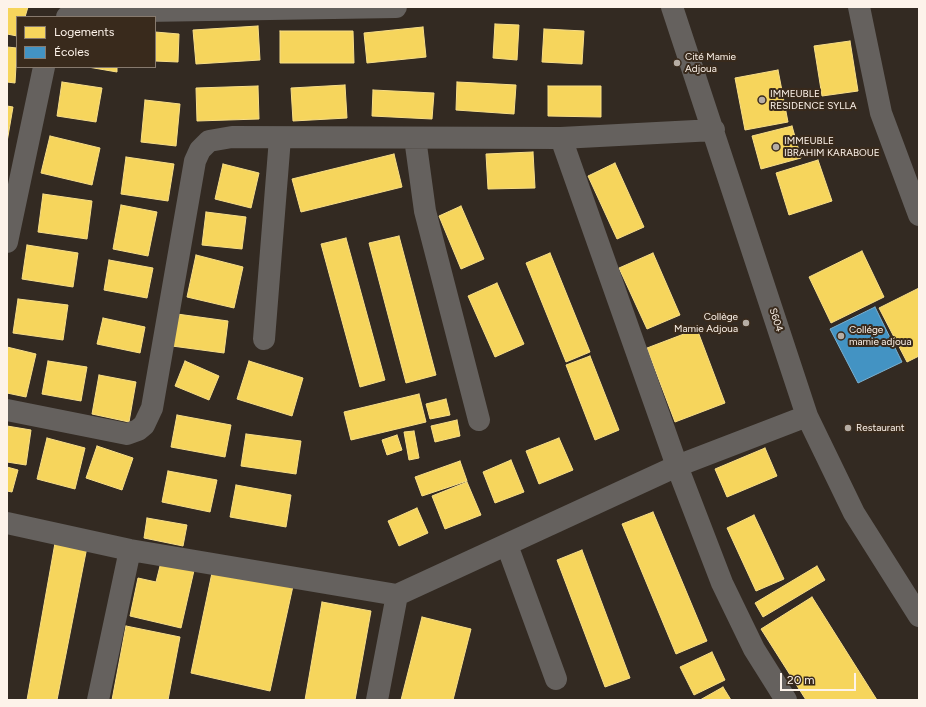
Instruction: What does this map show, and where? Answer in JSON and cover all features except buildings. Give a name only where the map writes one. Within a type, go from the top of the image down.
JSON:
[{"type":"street","points":[[70,16],[82,12],[396,7]]},
{"type":"street","name":"S604","points":[[672,7],[714,130],[807,416],[854,513],[919,616]]},
{"type":"street","points":[[859,7],[881,113],[919,215]]},
{"type":"street","points":[[7,242],[44,68]]},
{"type":"street","points":[[7,410],[127,434],[138,430],[144,425],[152,408],[195,161],[209,141],[216,139],[280,138],[561,138],[714,130]]},
{"type":"street","points":[[264,339],[280,138]]},
{"type":"street","points":[[414,138],[425,211],[479,420]]},
{"type":"street","points":[[561,138],[677,466],[722,583],[754,649],[786,700]]},
{"type":"street","points":[[7,523],[130,550],[397,595],[677,466],[807,416]]},
{"type":"street","points":[[507,545],[556,679]]},
{"type":"street","points":[[98,700],[130,550]]},
{"type":"street","points":[[376,700],[397,595]]},
{"type":"place","name":"Cité Mamie Adjoua","points":[[677,63]]},
{"type":"place","name":"IMMEUBLE RESIDENCE SYLLA","points":[[762,100]]},
{"type":"place","name":"IMMEUBLE IBRAHIM KARABOUE","points":[[776,147]]},
{"type":"place","name":"Collège Mamie Adjoua","points":[[746,323]]},
{"type":"place","name":"Collége mamie adjoua","points":[[841,336]]},
{"type":"place","name":"Restaurant","points":[[848,428]]}]
